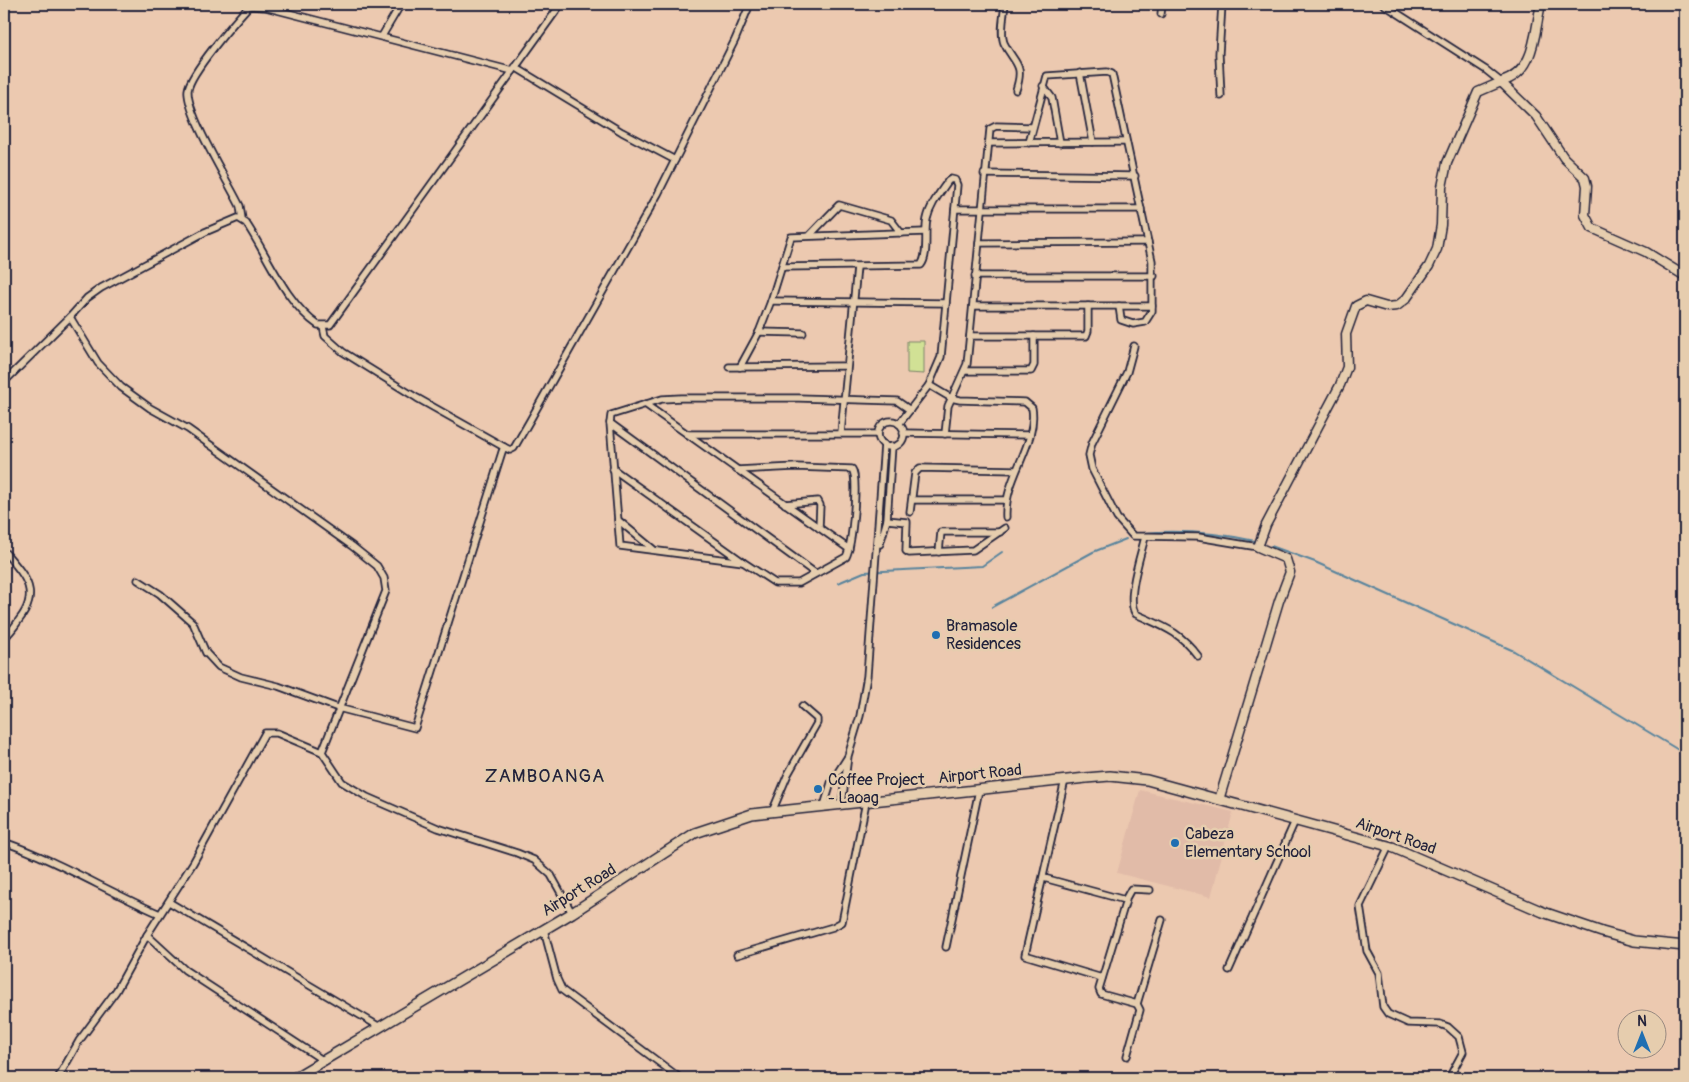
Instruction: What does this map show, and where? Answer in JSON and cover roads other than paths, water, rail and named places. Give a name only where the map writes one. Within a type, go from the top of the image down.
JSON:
[{"type":"main road","name":"Airport Road","points":[[294,1078],[325,1062],[380,1027],[572,913],[695,834],[734,819],[772,812],[1065,780],[1110,776],[1147,780],[1389,846],[1575,924],[1634,941],[1685,946]]},
{"type":"street","points":[[382,36],[401,4]]},
{"type":"street","points":[[323,327],[332,323],[561,4]]},
{"type":"street","points":[[323,327],[325,336],[343,352],[431,407],[504,447],[513,449],[658,194],[750,4]]},
{"type":"street","points":[[1005,4],[1004,40],[1019,67],[1020,77],[1016,90]]},
{"type":"street","points":[[1160,14],[1162,4]]},
{"type":"street","points":[[1221,96],[1220,45],[1222,4]]},
{"type":"street","points":[[1383,4],[1486,70],[1536,116],[1564,158],[1585,178],[1587,186],[1585,215],[1592,228],[1646,252],[1685,276]]},
{"type":"street","points":[[1258,547],[1266,525],[1340,385],[1347,367],[1346,334],[1353,312],[1361,302],[1366,301],[1387,307],[1397,306],[1406,299],[1425,273],[1437,249],[1444,174],[1456,140],[1475,96],[1482,89],[1515,77],[1528,59],[1535,39],[1541,4]]},
{"type":"street","points":[[323,327],[313,322],[285,288],[251,230],[242,219],[240,206],[189,101],[190,83],[229,29],[249,6],[254,5],[514,69],[597,114],[622,132],[675,160]]},
{"type":"street","points":[[1029,143],[1043,86],[1048,76],[1107,72],[1112,74],[1135,176],[1154,276],[1150,317],[1137,324],[1121,320],[1119,306]]},
{"type":"street","points":[[1080,73],[1093,142]]},
{"type":"street","points":[[1043,86],[1052,98],[1060,143]]},
{"type":"street","points":[[945,434],[947,412],[951,398],[965,372],[990,128],[1032,127]]},
{"type":"street","points":[[988,143],[1126,142]]},
{"type":"street","points":[[984,174],[1135,176]]},
{"type":"street","points":[[782,267],[921,265],[924,261],[925,232],[931,208],[951,179],[955,180],[957,185],[942,357],[929,384],[899,424]]},
{"type":"street","points":[[810,235],[839,205],[891,220],[901,233]]},
{"type":"street","points":[[955,209],[1141,209]]},
{"type":"street","points":[[4,382],[87,298],[101,288],[205,232],[233,219],[242,219]]},
{"type":"street","points":[[740,367],[759,332],[791,237],[925,232]]},
{"type":"street","points":[[979,243],[1148,242]]},
{"type":"street","points":[[841,433],[842,399],[857,267]]},
{"type":"street","points":[[975,276],[1154,276]]},
{"type":"street","points":[[771,301],[946,303]]},
{"type":"street","points":[[972,306],[1152,306]]},
{"type":"street","points":[[970,336],[1086,336],[1088,332],[1088,306]]},
{"type":"street","points":[[70,317],[98,364],[121,387],[150,408],[175,420],[302,509],[352,546],[381,573],[386,591],[322,752]]},
{"type":"street","points":[[759,332],[804,333]]},
{"type":"street","points":[[965,372],[1031,371],[1034,365],[1034,336]]},
{"type":"street","points":[[1134,346],[1127,372],[1092,443],[1089,455],[1092,469],[1124,529],[1133,536],[1198,537],[1258,547],[1286,559],[1290,572],[1279,601],[1218,800]]},
{"type":"street","points":[[729,367],[846,366]]},
{"type":"street","points":[[929,384],[951,398],[1029,404],[1033,412],[1030,435],[1005,500],[1006,517]]},
{"type":"street","points":[[743,562],[620,546],[613,469],[611,415],[662,399],[682,398],[897,401],[910,410]]},
{"type":"street","points":[[645,404],[849,550]]},
{"type":"street","points":[[842,804],[848,756],[860,716],[867,676],[872,624],[872,593],[878,548],[884,444],[878,434],[880,427],[885,422],[892,421],[899,424],[904,434]]},
{"type":"street","points":[[610,423],[815,573]]},
{"type":"street","points":[[687,434],[878,434]]},
{"type":"street","points":[[904,434],[1030,435]]},
{"type":"street","points":[[884,444],[892,446],[899,443],[904,434]]},
{"type":"street","points":[[878,548],[887,520],[892,446]]},
{"type":"street","points":[[138,580],[160,594],[193,624],[206,652],[219,667],[246,679],[278,686],[338,708],[412,729],[416,726],[504,447]]},
{"type":"street","points":[[613,469],[772,581],[781,584],[799,583],[844,559],[849,550],[855,474],[852,470],[796,467],[737,470]]},
{"type":"street","points":[[910,512],[915,472],[920,468],[1016,470]]},
{"type":"street","points":[[882,483],[890,484]]},
{"type":"street","points":[[912,500],[1005,500]]},
{"type":"street","points":[[786,504],[818,501],[820,505],[819,528]]},
{"type":"street","points":[[618,520],[653,550]]},
{"type":"street","points":[[887,520],[907,522],[907,552],[939,552],[972,550],[1002,530],[941,532],[939,552]]},
{"type":"street","points":[[1145,537],[1133,593],[1133,610],[1136,614],[1176,632],[1185,639],[1198,656]]},
{"type":"street","points":[[4,551],[24,574],[28,582],[31,598],[30,604],[22,617],[4,638]]},
{"type":"street","points":[[772,812],[788,774],[818,723],[817,719],[802,706]]},
{"type":"street","points":[[58,1078],[79,1041],[116,991],[146,935],[169,902],[210,834],[262,736],[269,732],[277,733],[322,752],[342,782],[367,797],[438,828],[534,860],[551,875],[572,913]]},
{"type":"street","points":[[824,806],[832,783],[848,756]]},
{"type":"street","points":[[1065,780],[1025,955],[1102,978]]},
{"type":"street","points":[[946,947],[979,790]]},
{"type":"street","points":[[738,955],[833,927],[842,922],[846,912],[866,802]]},
{"type":"street","points":[[1230,970],[1294,820]]},
{"type":"street","points":[[4,842],[42,857],[109,892],[160,914]]},
{"type":"street","points":[[1389,846],[1360,906],[1367,950],[1379,973],[1382,1004],[1388,1014],[1408,1024],[1444,1025],[1459,1037],[1462,1052],[1449,1078]]},
{"type":"street","points":[[1044,878],[1126,900]]},
{"type":"street","points":[[1137,1004],[1101,994],[1099,989],[1129,890],[1132,888],[1150,890]]},
{"type":"street","points":[[169,902],[380,1027]]},
{"type":"street","points":[[1127,1056],[1140,1010],[1137,1004],[1162,920]]},
{"type":"street","points":[[544,930],[557,979],[562,990],[680,1078]]},
{"type":"street","points":[[146,935],[185,970],[325,1062]]},
{"type":"waterway","points":[[1143,533],[1199,533],[1255,541]]},
{"type":"waterway","points":[[992,607],[1093,552],[1126,539]]},
{"type":"waterway","points":[[1271,546],[1315,562],[1514,651],[1685,754]]},
{"type":"waterway","points":[[838,583],[864,572],[982,566],[1002,552]]},
{"type":"place","name":"Bramasole Residences","points":[[936,635]]},
{"type":"place","name":"Coffee Project - Laoag","points":[[818,789]]},
{"type":"place","name":"Cabeza Elementary School","points":[[1175,843]]},
{"type":"district","name":"ZAMBOANGA","points":[[545,776]]}]
